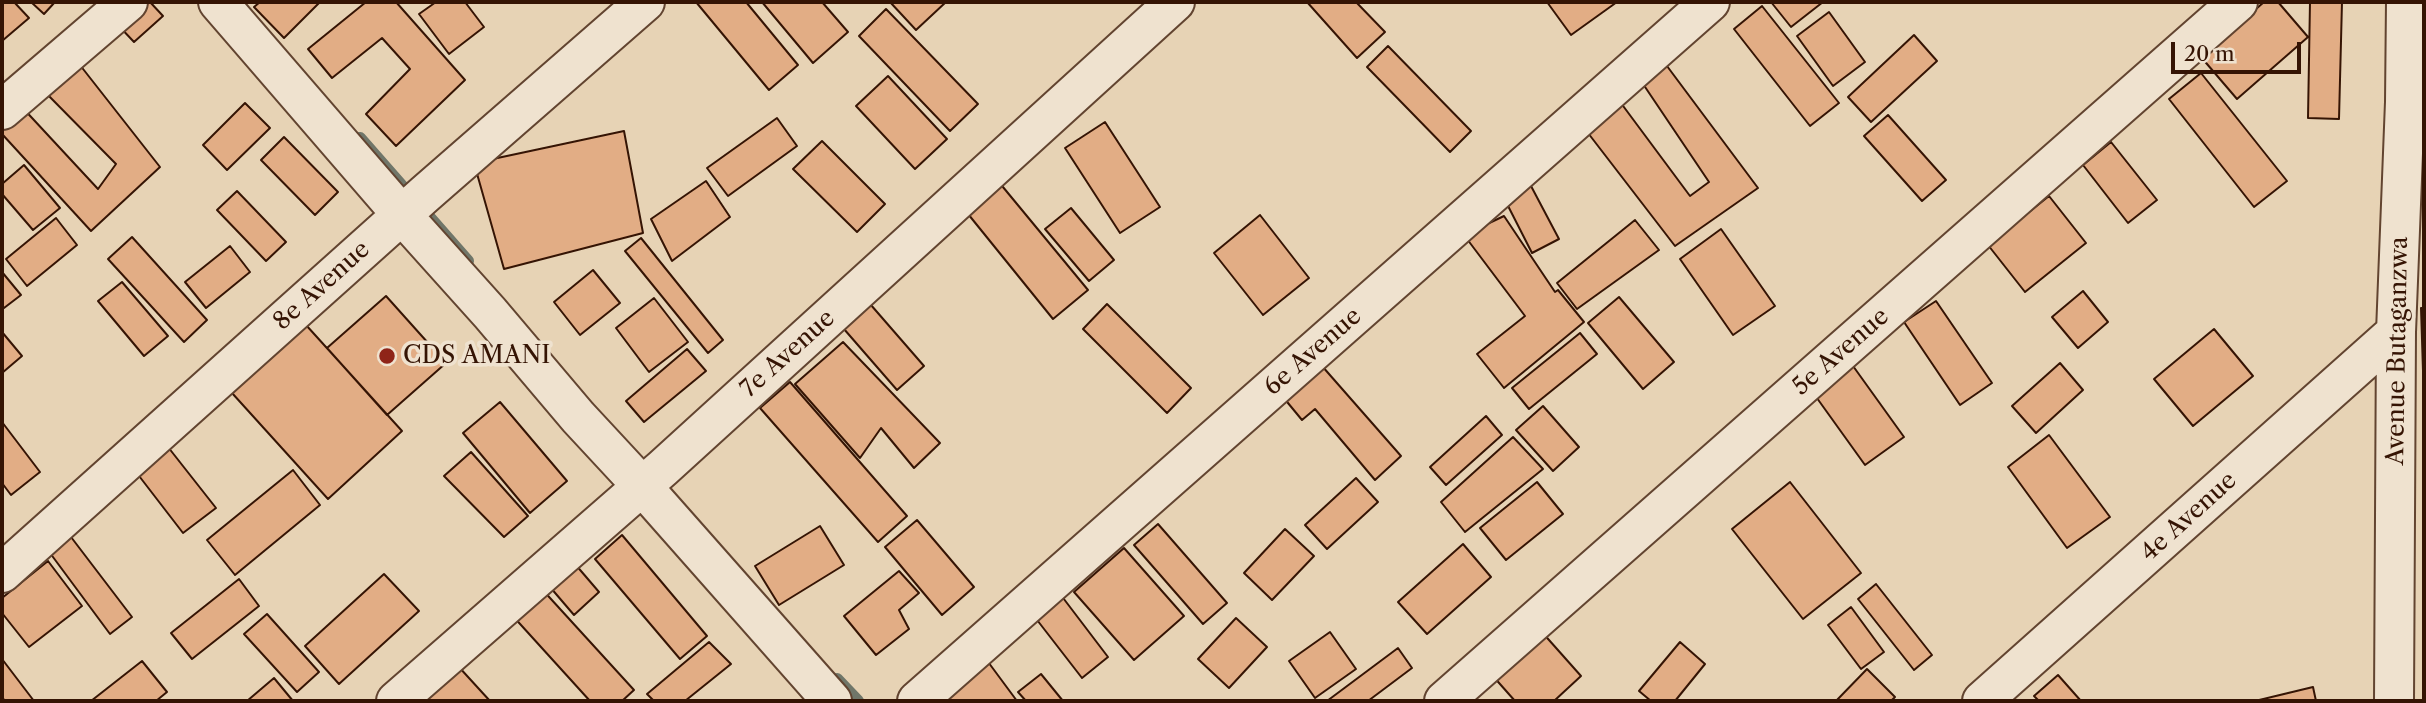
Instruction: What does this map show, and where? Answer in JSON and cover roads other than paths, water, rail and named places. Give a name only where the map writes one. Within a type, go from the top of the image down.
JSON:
[{"type":"street","points":[[2,110],[128,2]]},
{"type":"street","points":[[218,2],[413,205],[490,313],[578,417],[652,478],[832,701]]},
{"type":"street","name":"8e Avenue","points":[[2,573],[413,205],[645,2]]},
{"type":"street","name":"7e Avenue","points":[[396,701],[652,478],[1175,2]]},
{"type":"street","name":"6e Avenue","points":[[917,701],[1710,2]]},
{"type":"street","name":"5e Avenue","points":[[1444,701],[2238,2]]},
{"type":"street","name":"Avenue Butaganzwa","points":[[2394,701],[2410,557],[2396,332],[2406,102],[2406,2]]},
{"type":"street","name":"4e Avenue","points":[[1982,701],[2396,332]]},
{"type":"waterway","points":[[360,138],[468,261]]},
{"type":"waterway","points":[[837,679],[858,701]]},
{"type":"place","name":"CDS AMANI","points":[[387,356]]}]
